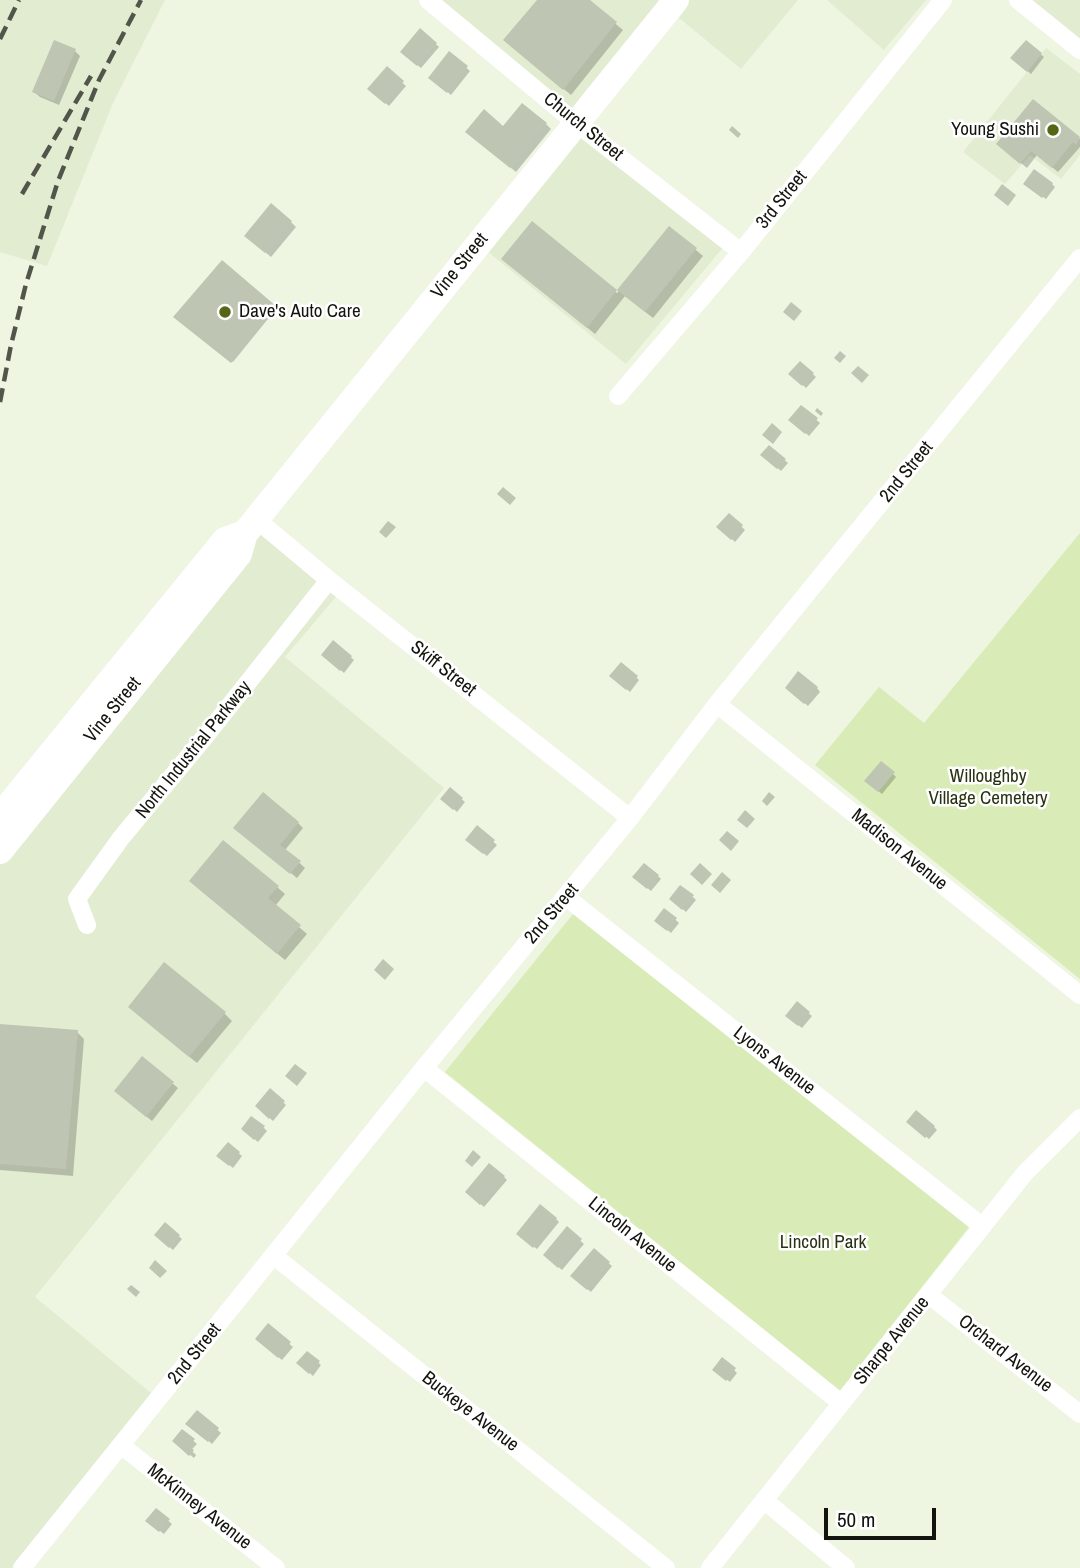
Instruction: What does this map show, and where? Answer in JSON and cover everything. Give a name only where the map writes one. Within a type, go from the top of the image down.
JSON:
[{"type":"main road","name":"Vine Street","points":[[0,851],[239,554],[250,526],[676,0]]},
{"type":"main road","name":"Vine Street","points":[[0,816],[225,540],[250,526]]},
{"type":"street","name":"Church Street","points":[[428,0],[576,123],[741,252]]},
{"type":"street","name":"3rd Street","points":[[618,396],[741,252],[943,0]]},
{"type":"street","points":[[1018,0],[1080,50]]},
{"type":"street","name":"2nd Street","points":[[22,1568],[424,1068],[630,818],[717,704],[1080,258]]},
{"type":"street","name":"Skiff Street","points":[[250,526],[329,580],[630,818]]},
{"type":"street","name":"North Industrial Parkway","points":[[88,925],[77,899],[121,838],[329,580]]},
{"type":"street","name":"Madison Avenue","points":[[717,704],[1080,995]]},
{"type":"street","name":"Lyons Avenue","points":[[566,897],[982,1226]]},
{"type":"street","name":"Lincoln Avenue","points":[[424,1068],[841,1403]]},
{"type":"street","name":"Sharpe Avenue","points":[[710,1568],[1026,1173],[1077,1126]]},
{"type":"street","name":"Buckeye Avenue","points":[[274,1256],[666,1568]]},
{"type":"street","name":"Orchard Avenue","points":[[929,1295],[1080,1414]]},
{"type":"street","name":"McKinney Avenue","points":[[122,1446],[276,1568]]},
{"type":"street","points":[[765,1502],[846,1568]]},
{"type":"shaded area","points":[[0,0],[165,0],[113,103],[47,266],[0,252]]},
{"type":"shaded area","points":[[435,0],[667,0],[573,114]]},
{"type":"shaded area","points":[[684,0],[798,0],[741,69],[673,13]]},
{"type":"shaded area","points":[[827,0],[926,0],[884,50]]},
{"type":"shaded area","points":[[1024,0],[1080,0],[1080,45]]},
{"type":"shaded area","points":[[1046,48],[1080,74],[1080,155],[1061,179],[1030,155],[1005,184],[963,152]]},
{"type":"shaded area","points":[[581,134],[725,245],[626,364],[487,251]]},
{"type":"shaded area","points":[[264,531],[340,592],[285,657],[444,788],[35,1297],[157,1398],[17,1568],[0,1568],[0,859]]},
{"type":"green space","name":"Willoughby Village Cemetery","points":[[1080,533],[1080,979],[815,765],[879,687],[924,723]]},
{"type":"green space","name":"Lincoln Park","points":[[573,914],[969,1227],[840,1391],[445,1072]]},
{"type":"building","points":[[537,0],[590,0],[617,22],[563,90],[503,40]]},
{"type":"building","points":[[420,28],[437,43],[417,66],[400,52]]},
{"type":"building","points":[[54,40],[76,49],[54,101],[32,92]]},
{"type":"building","points":[[1026,40],[1042,53],[1027,72],[1010,58]]},
{"type":"building","points":[[449,51],[468,66],[447,93],[428,78]]},
{"type":"building","points":[[387,66],[404,81],[385,104],[367,89]]},
{"type":"building","points":[[1033,99],[1080,137],[1076,145],[1073,142],[1052,168],[1031,151],[1020,164],[996,144]]},
{"type":"building","points":[[522,103],[547,123],[510,168],[465,132],[484,109],[503,126]]},
{"type":"building","points":[[1034,169],[1053,183],[1042,198],[1023,184]]},
{"type":"building","points":[[1002,184],[1016,195],[1008,206],[994,195]]},
{"type":"building","points":[[271,203],[292,221],[265,253],[244,236]]},
{"type":"building","points":[[532,221],[617,290],[587,328],[501,259]]},
{"type":"building","points":[[669,226],[697,248],[645,312],[617,290]]},
{"type":"building","name":"Dave's Auto Care","points":[[222,260],[276,306],[231,363],[173,317]]},
{"type":"building","points":[[791,302],[802,311],[794,321],[783,312]]},
{"type":"building","points":[[800,361],[814,373],[802,386],[788,374]]},
{"type":"building","points":[[858,366],[869,375],[862,383],[851,373]]},
{"type":"building","points":[[801,405],[818,418],[805,434],[788,420]]},
{"type":"building","points":[[772,423],[782,432],[773,444],[762,435]]},
{"type":"building","points":[[769,445],[786,459],[777,469],[760,455]]},
{"type":"building","points":[[503,487],[516,498],[510,505],[497,494]]},
{"type":"building","points":[[729,513],[743,525],[731,540],[716,527]]},
{"type":"building","points":[[388,521],[396,527],[386,538],[379,532]]},
{"type":"building","points":[[333,640],[352,656],[340,671],[321,655]]},
{"type":"building","points":[[621,662],[638,676],[626,690],[609,676]]},
{"type":"building","points":[[798,671],[818,687],[804,704],[785,688]]},
{"type":"building","points":[[881,761],[895,772],[878,792],[864,781]]},
{"type":"building","points":[[450,787],[463,798],[453,810],[440,799]]},
{"type":"building","points":[[263,792],[299,822],[280,845],[301,861],[290,874],[233,828]]},
{"type":"building","points":[[745,810],[755,819],[747,828],[737,820]]},
{"type":"building","points":[[477,825],[495,840],[483,854],[465,840]]},
{"type":"building","points":[[727,831],[739,841],[731,851],[719,840]]},
{"type":"building","points":[[223,840],[279,886],[268,898],[301,925],[277,954],[189,881]]},
{"type":"building","points":[[644,863],[659,875],[647,889],[632,877]]},
{"type":"building","points":[[700,863],[712,874],[702,885],[690,874]]},
{"type":"building","points":[[722,872],[731,880],[720,893],[711,885]]},
{"type":"building","points":[[680,885],[694,895],[682,910],[669,899]]},
{"type":"building","points":[[664,908],[677,918],[667,931],[654,921]]},
{"type":"building","points":[[383,959],[394,969],[385,980],[374,970]]},
{"type":"building","points":[[164,962],[226,1012],[189,1057],[128,1007]]},
{"type":"building","points":[[797,1001],[810,1012],[798,1026],[785,1016]]},
{"type":"building","points":[[0,1024],[78,1030],[66,1169],[0,1164]]},
{"type":"building","points":[[142,1056],[174,1082],[146,1117],[114,1091]]},
{"type":"building","points":[[295,1064],[307,1073],[297,1086],[285,1076]]},
{"type":"building","points":[[270,1088],[285,1101],[269,1119],[255,1106]]},
{"type":"building","points":[[916,1110],[935,1126],[925,1138],[906,1122]]},
{"type":"building","points":[[251,1116],[265,1126],[254,1140],[241,1129]]},
{"type":"building","points":[[228,1142],[240,1152],[229,1166],[216,1156]]},
{"type":"building","points":[[473,1150],[481,1157],[472,1167],[465,1161]]},
{"type":"building","points":[[489,1163],[505,1176],[480,1205],[465,1192]]},
{"type":"building","points":[[540,1204],[557,1218],[533,1248],[516,1234]]},
{"type":"building","points":[[165,1222],[180,1235],[169,1248],[154,1235]]},
{"type":"building","points":[[567,1226],[582,1239],[558,1268],[543,1255]]},
{"type":"building","points":[[594,1248],[610,1262],[587,1290],[570,1276]]},
{"type":"building","points":[[155,1260],[167,1271],[160,1278],[149,1268]]},
{"type":"building","points":[[268,1323],[291,1342],[278,1358],[255,1339]]},
{"type":"building","points":[[307,1351],[320,1361],[309,1374],[296,1363]]},
{"type":"building","points":[[722,1357],[736,1368],[726,1381],[712,1370]]},
{"type":"building","points":[[197,1410],[219,1428],[208,1442],[185,1424]]},
{"type":"building","points":[[182,1429],[195,1439],[189,1446],[194,1450],[189,1456],[172,1441]]},
{"type":"building","points":[[156,1508],[170,1519],[159,1532],[145,1521]]},
{"type":"railway","points":[[0,39],[19,0]]},
{"type":"railway","points":[[0,402],[26,284],[58,181],[99,80],[141,0]]},
{"type":"railway","points":[[22,194],[91,76]]},
{"type":"place","name":"Young Sushi","points":[[1053,130]]},
{"type":"place","name":"Dave's Auto Care","points":[[225,312]]}]
